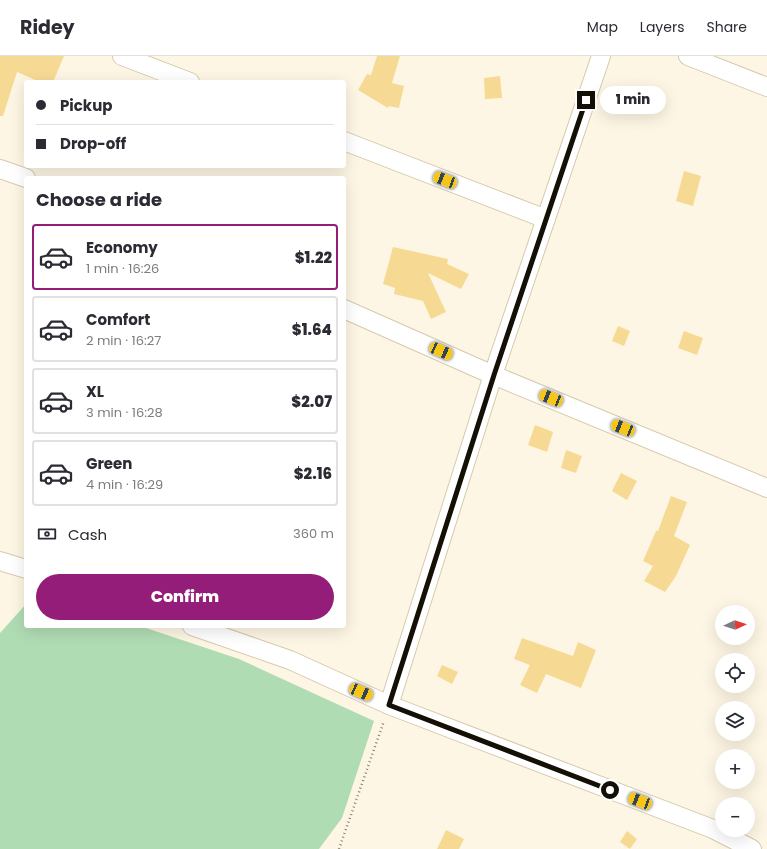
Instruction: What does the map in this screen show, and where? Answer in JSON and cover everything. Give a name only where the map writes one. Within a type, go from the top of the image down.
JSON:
[{"type":"street","points":[[122,56],[185,80]]},
{"type":"street","points":[[389,705],[494,375],[601,56]]},
{"type":"street","points":[[688,56],[767,87]]},
{"type":"street","points":[[346,142],[546,219]]},
{"type":"street","points":[[0,169],[24,177]]},
{"type":"street","points":[[346,310],[494,375],[767,488]]},
{"type":"street","points":[[0,561],[24,568]]},
{"type":"street","points":[[198,628],[290,660],[389,705],[713,829],[752,849]]},
{"type":"path","points":[[339,849],[389,705]]},
{"type":"green space","points":[[24,606],[24,628],[146,628],[239,659],[374,721],[342,818],[319,849],[0,849],[0,633]]},
{"type":"building","points":[[0,56],[64,56],[54,80],[35,80],[17,72],[3,116],[0,116]]},
{"type":"building","points":[[377,56],[400,56],[392,83],[404,86],[399,108],[389,106],[388,108],[358,90],[367,74],[371,75]]},
{"type":"building","points":[[500,76],[502,98],[485,99],[484,78]]},
{"type":"building","points":[[684,171],[701,176],[693,206],[676,201]]},
{"type":"building","points":[[393,247],[448,259],[447,264],[469,274],[461,289],[428,273],[446,312],[431,319],[423,301],[394,294],[395,288],[383,284]]},
{"type":"building","points":[[618,326],[630,331],[624,346],[612,341]]},
{"type":"building","points":[[684,331],[703,338],[697,355],[678,348]]},
{"type":"building","points":[[535,425],[553,432],[547,452],[528,445]]},
{"type":"building","points":[[566,450],[582,456],[576,473],[561,468]]},
{"type":"building","points":[[621,473],[637,481],[627,500],[612,491]]},
{"type":"building","points":[[671,496],[687,502],[674,536],[690,545],[676,576],[665,592],[644,581],[653,566],[643,561],[656,531],[658,531]]},
{"type":"building","points":[[522,638],[573,656],[578,642],[596,650],[581,688],[546,674],[537,693],[520,685],[530,665],[514,659]]},
{"type":"building","points":[[442,665],[458,672],[452,684],[437,676]]},
{"type":"building","points":[[446,830],[464,839],[459,849],[437,849]]},
{"type":"building","points":[[627,831],[637,839],[630,849],[620,842]]},
{"type":"route","points":[[586,100],[494,375],[389,705],[610,790]]}]
